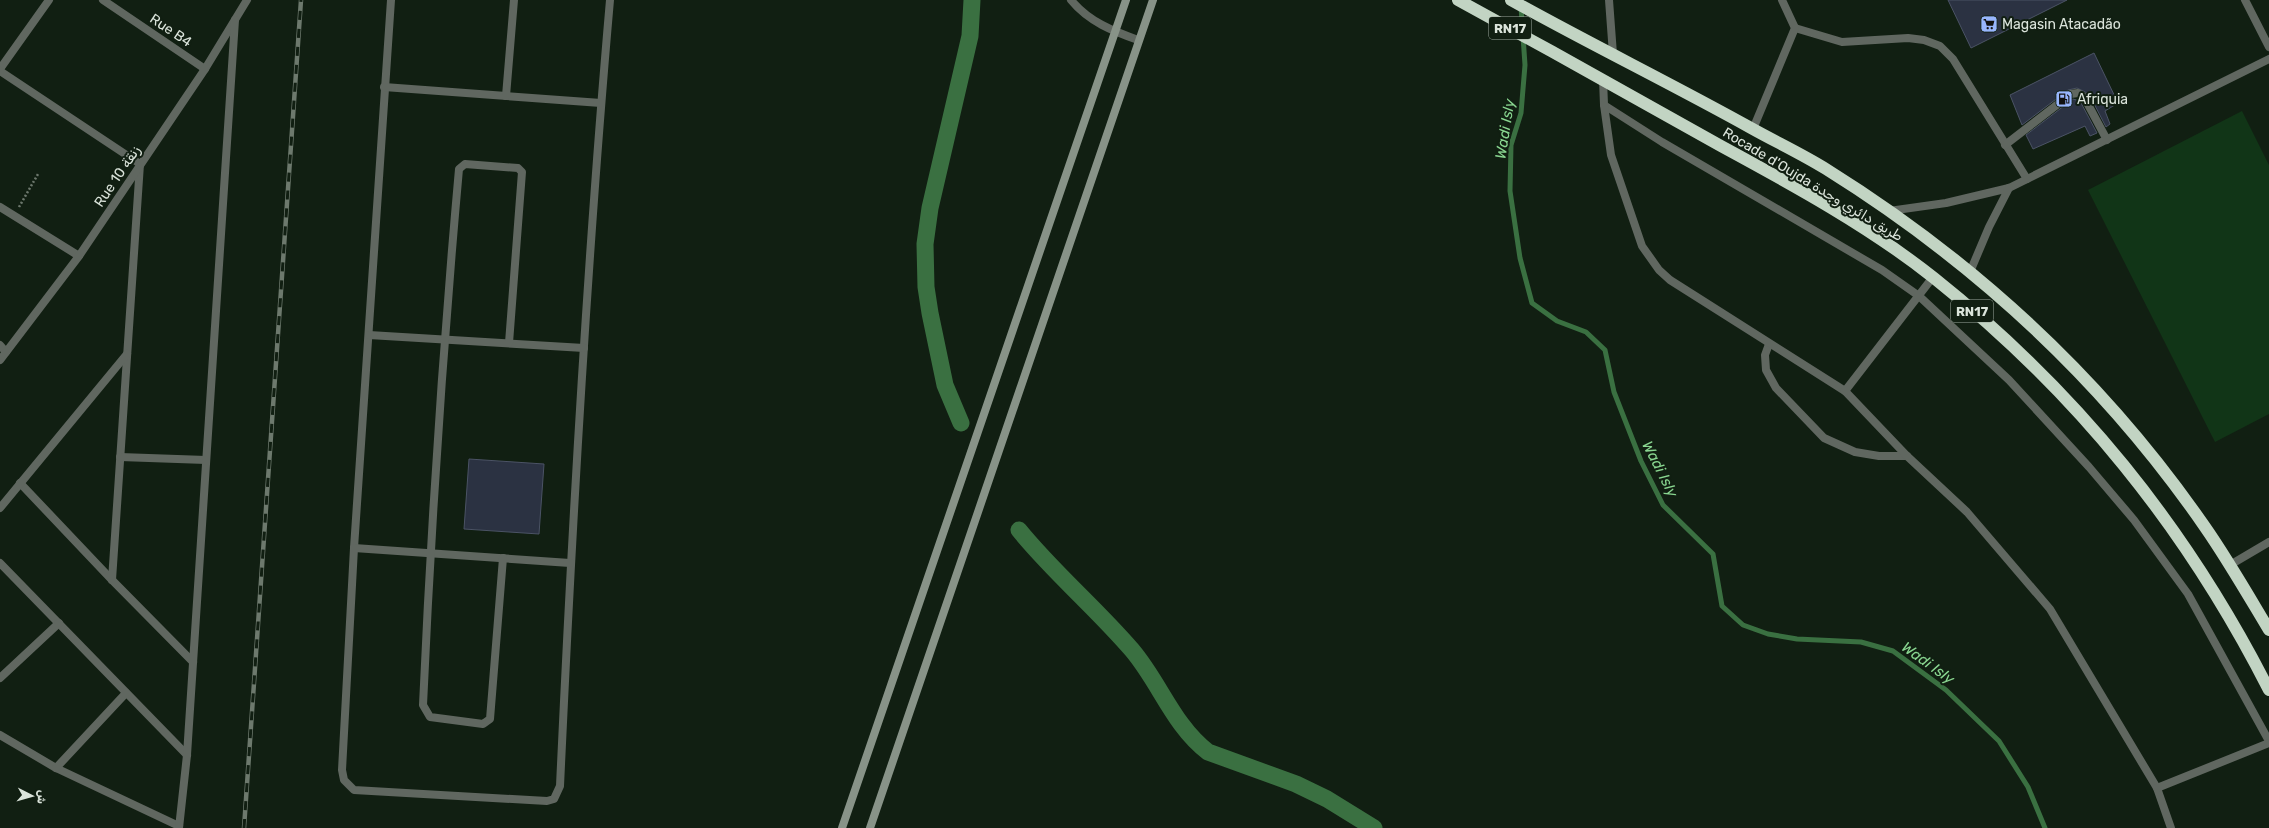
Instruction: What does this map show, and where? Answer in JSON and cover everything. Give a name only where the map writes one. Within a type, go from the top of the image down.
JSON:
[{"type":"highway","name":"Rocade d'Oujda طريق دائري وجدة","points":[[1458,0],[1603,79],[1832,209],[1933,277],[2024,357],[2074,407],[2117,455],[2158,507],[2195,561],[2252,656],[2269,690]]},
{"type":"highway","name":"Rocade d'Oujda طريق دائري وجدة","points":[[1511,0],[1571,34],[1613,54],[1825,168],[1888,211],[1970,272],[2032,325],[2098,392],[2163,468],[2206,528],[2269,629]]},
{"type":"main road","points":[[842,828],[1126,0]]},
{"type":"main road","points":[[870,828],[1030,362],[1138,40],[1153,0]]},
{"type":"street","points":[[49,0],[0,70],[140,164],[112,580]]},
{"type":"street","name":"Rue B4","points":[[103,0],[205,68]]},
{"type":"street","name":"Rue 10 زنقة","points":[[0,360],[79,256],[205,68],[247,0]]},
{"type":"street","points":[[391,0],[354,548],[342,770],[344,780],[347,785],[354,790],[548,801],[554,798],[560,786],[570,563],[600,103],[610,0]]},
{"type":"street","points":[[506,96],[514,0]]},
{"type":"street","points":[[1071,0],[1088,16],[1114,32],[1138,40]]},
{"type":"street","points":[[1753,129],[1795,28],[1782,0]]},
{"type":"street","points":[[2245,0],[2269,47]]},
{"type":"street","points":[[1609,2],[1613,54]]},
{"type":"street","points":[[0,735],[56,768],[179,827],[187,755],[235,20]]},
{"type":"street","points":[[1795,28],[1842,42],[1908,38],[1924,40],[1940,46],[1953,59],[2026,179]]},
{"type":"street","points":[[1888,211],[1946,203],[2009,188],[2269,59]]},
{"type":"street","points":[[1603,79],[1604,105],[1611,156],[1642,246],[1659,270],[1670,280],[1845,391],[1907,456],[1967,512],[2050,609],[2157,788],[2172,828]]},
{"type":"street","points":[[384,87],[600,103]]},
{"type":"street","points":[[2005,144],[2071,94],[2078,93],[2084,97],[2106,140]]},
{"type":"street","points":[[1604,105],[1662,142],[1882,270],[1919,296],[2009,380],[2089,467],[2134,520],[2188,594],[2269,742],[2157,788]]},
{"type":"street","points":[[503,558],[492,713],[490,719],[483,724],[430,717],[424,711],[423,705],[430,553],[443,340],[459,169],[465,164],[518,168],[522,172],[509,343]]},
{"type":"street","points":[[1970,272],[1989,226],[2009,188]]},
{"type":"street","points":[[0,207],[79,256]]},
{"type":"street","points":[[1845,391],[1933,277]]},
{"type":"street","points":[[369,335],[584,348]]},
{"type":"street","points":[[1769,344],[1765,355],[1766,370],[1776,388],[1824,438],[1855,452],[1879,456],[1907,456]]},
{"type":"street","points":[[0,345],[6,352]]},
{"type":"street","points":[[0,508],[127,354]]},
{"type":"street","points":[[120,457],[206,460]]},
{"type":"street","points":[[20,483],[112,580],[193,662]]},
{"type":"street","points":[[2230,565],[2269,542]]},
{"type":"street","points":[[354,548],[570,563]]},
{"type":"street","points":[[0,563],[187,755]]},
{"type":"street","points":[[0,678],[59,623]]},
{"type":"street","points":[[56,768],[126,693]]},
{"type":"path","points":[[14,215],[38,174]]},
{"type":"green space","points":[[2242,111],[2269,165],[2269,414],[2215,442],[2088,190]]},
{"type":"building","name":"Magasin Atacadão","points":[[1948,0],[2067,0],[1971,48]]},
{"type":"building","points":[[2094,53],[2118,103],[2105,111],[2110,124],[2106,127],[2089,94],[2077,88],[2068,90],[2022,125],[2010,95]]},
{"type":"building","points":[[2073,99],[2080,101],[2097,133],[2090,136],[2085,126],[2033,149],[2026,135]]},
{"type":"building","points":[[469,459],[544,464],[539,534],[464,529]]},
{"type":"waterway","points":[[961,423],[945,385],[930,313],[926,287],[925,244],[930,208],[970,36],[972,0]]},
{"type":"waterway","name":"Wadi Isly","points":[[1521,7],[1525,65],[1521,113],[1511,145],[1510,191],[1520,258],[1532,303],[1557,321],[1586,332],[1605,350],[1614,392],[1641,461],[1663,505],[1713,554],[1722,606],[1743,625],[1768,634],[1797,639],[1861,642],[1893,651],[1946,690],[1999,741],[2028,787],[2045,828]]},
{"type":"waterway","points":[[1019,530],[1046,561],[1104,619],[1132,650],[1151,676],[1176,717],[1185,729],[1208,752],[1296,784],[1327,799],[1374,828]]},
{"type":"railway","points":[[244,828],[301,0]]},
{"type":"place","name":"Magasin Atacadão","points":[[1989,24]]},
{"type":"place","name":"Afriquia","points":[[2064,99]]}]
